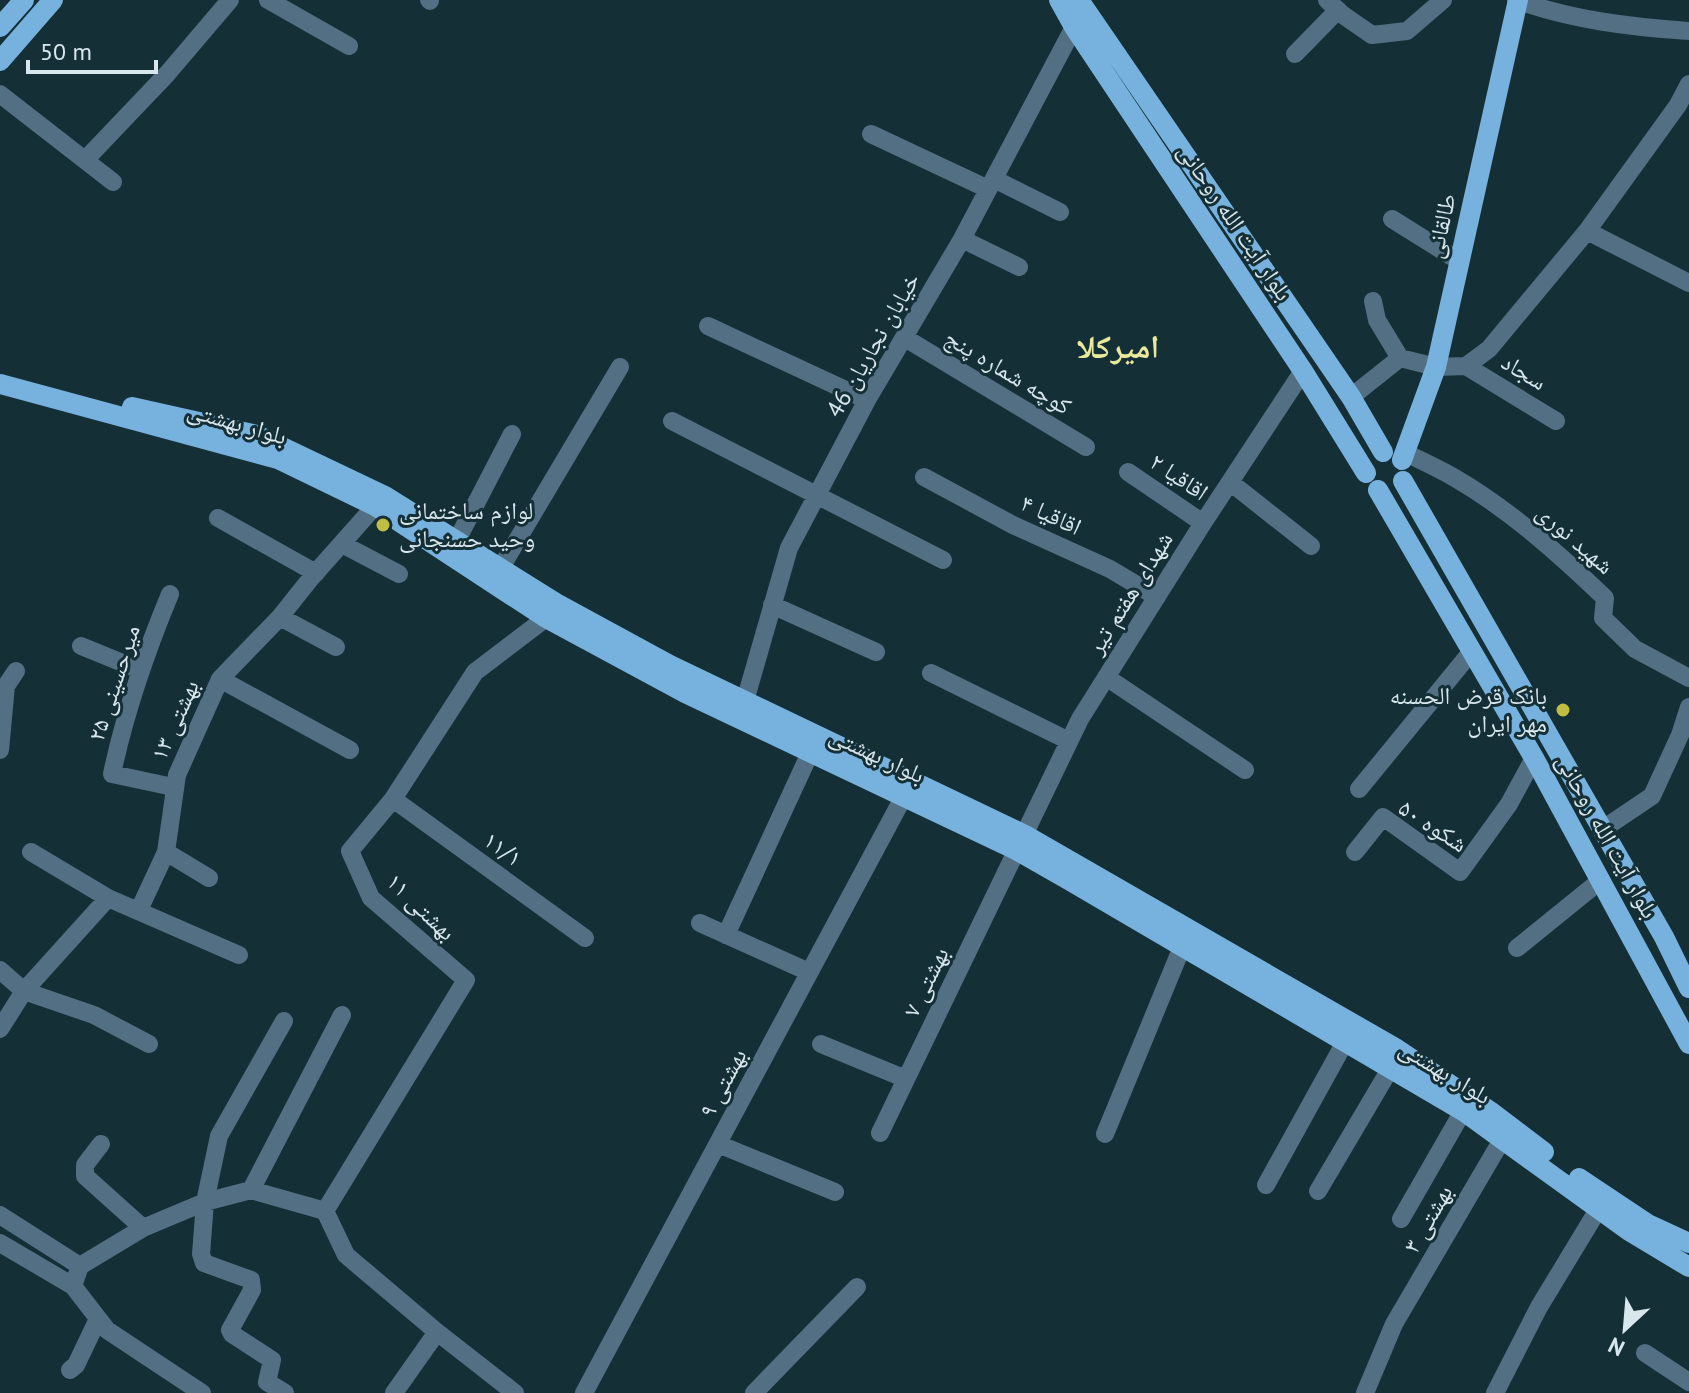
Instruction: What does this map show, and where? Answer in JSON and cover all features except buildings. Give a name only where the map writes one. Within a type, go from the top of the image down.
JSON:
[{"type":"main road","points":[[0,27],[24,0]]},
{"type":"main road","points":[[0,61],[53,0]]},
{"type":"main road","name":"بلوار آیت الله روحانی","points":[[1059,0],[1372,481],[1534,758],[1689,1044]]},
{"type":"main road","name":"بلوار آیت الله روحانی","points":[[1079,0],[1398,462],[1664,937],[1689,988]]},
{"type":"main road","name":"طالقانی","points":[[1372,481],[1370,459],[1398,462],[1436,367],[1517,0]]},
{"type":"main road","name":"بلوار بهشتی","points":[[0,372],[89,397],[257,435],[385,496],[500,569],[670,665],[810,753],[904,796],[1020,843],[1182,947],[1249,975],[1345,1042],[1648,1224],[1689,1243]]},
{"type":"main road","name":"بلوار بهشتی","points":[[0,384],[278,459],[375,506],[546,618],[685,693],[741,709],[1020,843],[1249,975],[1397,1049],[1490,1111],[1629,1231],[1689,1267]]},
{"type":"main road","points":[[1372,481],[1392,490],[1398,462]]},
{"type":"street","points":[[86,159],[167,74],[230,0]]},
{"type":"street","points":[[268,0],[349,46]]},
{"type":"street","points":[[1295,54],[1332,5],[1372,35],[1407,31],[1443,0]]},
{"type":"street","points":[[1517,0],[1570,17],[1630,27],[1689,31]]},
{"type":"street","name":"خیابان نجاریان 46","points":[[741,709],[789,548],[867,400],[962,239],[1074,27]]},
{"type":"street","points":[[1373,301],[1377,320],[1400,358],[1436,367],[1466,366],[1489,349],[1587,231],[1678,105],[1689,84]]},
{"type":"street","points":[[0,94],[113,182]]},
{"type":"street","points":[[871,134],[1060,212]]},
{"type":"street","points":[[1392,219],[1459,261]]},
{"type":"street","points":[[1587,231],[1689,283]]},
{"type":"street","points":[[962,239],[1019,267]]},
{"type":"street","points":[[708,326],[867,400]]},
{"type":"street","name":"کوچه شماره پنج","points":[[905,338],[1086,447]]},
{"type":"street","points":[[1351,397],[1400,358]]},
{"type":"street","name":"سجاد","points":[[1466,366],[1556,421]]},
{"type":"street","points":[[500,569],[620,367]]},
{"type":"street","name":"شهدای هفتم تیر","points":[[1020,843],[1080,719],[1303,371]]},
{"type":"street","points":[[672,421],[943,560]]},
{"type":"street","points":[[456,542],[512,434]]},
{"type":"street","name":"شهید نوری","points":[[1398,462],[1454,477],[1504,510],[1605,598],[1603,618],[1635,649],[1689,678]]},
{"type":"street","name":"اقاقیا ۲","points":[[1128,472],[1203,523]]},
{"type":"street","name":"اقاقیا ۴","points":[[924,477],[1013,525],[1110,569],[1157,597]]},
{"type":"street","points":[[1230,482],[1311,546]]},
{"type":"street","name":"بهشتی ۱۳","points":[[139,910],[166,852],[173,787],[220,679],[280,617],[375,506]]},
{"type":"street","points":[[218,518],[316,573]]},
{"type":"street","points":[[342,544],[399,574]]},
{"type":"street","name":"میرحسینی ۲۵","points":[[170,594],[140,670],[112,774],[173,787]]},
{"type":"street","points":[[772,605],[876,652]]},
{"type":"street","points":[[280,617],[336,647]]},
{"type":"street","name":"بهشتی ۱۱","points":[[325,1211],[466,980],[371,898],[350,851],[393,799],[475,672],[546,618]]},
{"type":"street","points":[[81,646],[140,670]]},
{"type":"street","points":[[1359,789],[1472,651]]},
{"type":"street","points":[[931,673],[1069,741]]},
{"type":"street","points":[[1106,677],[1245,770]]},
{"type":"street","points":[[220,679],[350,750]]},
{"type":"street","points":[[0,750],[7,680]]},
{"type":"street","points":[[1603,829],[1652,796],[1680,735],[1689,707]]},
{"type":"street","points":[[726,935],[810,753]]},
{"type":"street","name":"شکوه ۵۰","points":[[1355,852],[1383,817],[1460,872],[1509,804],[1534,758]]},
{"type":"street","name":"بهشتی ۹","points":[[584,1393],[904,796]]},
{"type":"street","name":"۱۱/۱","points":[[393,799],[585,938]]},
{"type":"street","name":"بهشتی ۷","points":[[880,1133],[1020,843]]},
{"type":"street","points":[[31,852],[108,898],[239,955]]},
{"type":"street","points":[[166,852],[209,878]]},
{"type":"street","points":[[1517,948],[1601,880]]},
{"type":"street","points":[[0,1029],[24,991],[108,898]]},
{"type":"street","points":[[700,923],[809,972]]},
{"type":"street","points":[[1105,1134],[1182,947]]},
{"type":"street","points":[[0,970],[24,991],[94,1015],[149,1044]]},
{"type":"street","points":[[251,1190],[342,1015]]},
{"type":"street","points":[[284,1021],[219,1136],[205,1202],[201,1254],[204,1263],[251,1280],[253,1284],[230,1330],[272,1360],[267,1382],[285,1393]]},
{"type":"street","points":[[1266,1185],[1345,1042]]},
{"type":"street","points":[[821,1044],[906,1079]]},
{"type":"street","points":[[1318,1191],[1390,1069]]},
{"type":"street","points":[[1401,1219],[1463,1111]]},
{"type":"street","name":"بهشتی ۳","points":[[1365,1393],[1394,1324],[1503,1138]]},
{"type":"street","points":[[101,1144],[85,1165],[85,1176],[143,1228]]},
{"type":"street","points":[[718,1144],[835,1192]]},
{"type":"street","points":[[73,1286],[80,1266],[143,1228],[205,1202],[251,1190],[325,1211],[346,1255],[515,1393]]},
{"type":"street","points":[[1495,1393],[1539,1307],[1599,1208]]},
{"type":"street","points":[[0,1215],[80,1266]]},
{"type":"street","points":[[0,1243],[73,1286],[107,1330],[202,1393]]},
{"type":"street","points":[[754,1393],[857,1287]]},
{"type":"street","points":[[70,1370],[76,1365],[98,1319]]},
{"type":"street","points":[[394,1393],[437,1332]]},
{"type":"street","points":[[1645,1353],[1689,1382]]},
{"type":"place","name":"لوازم ساختمانی وحید حسنجانی","points":[[383,525]]},
{"type":"place","name":"بانک قرض الحسنه مهر ایران","points":[[1563,710]]},
{"type":"district","name":"امیرکلا","points":[[1118,347]]}]
